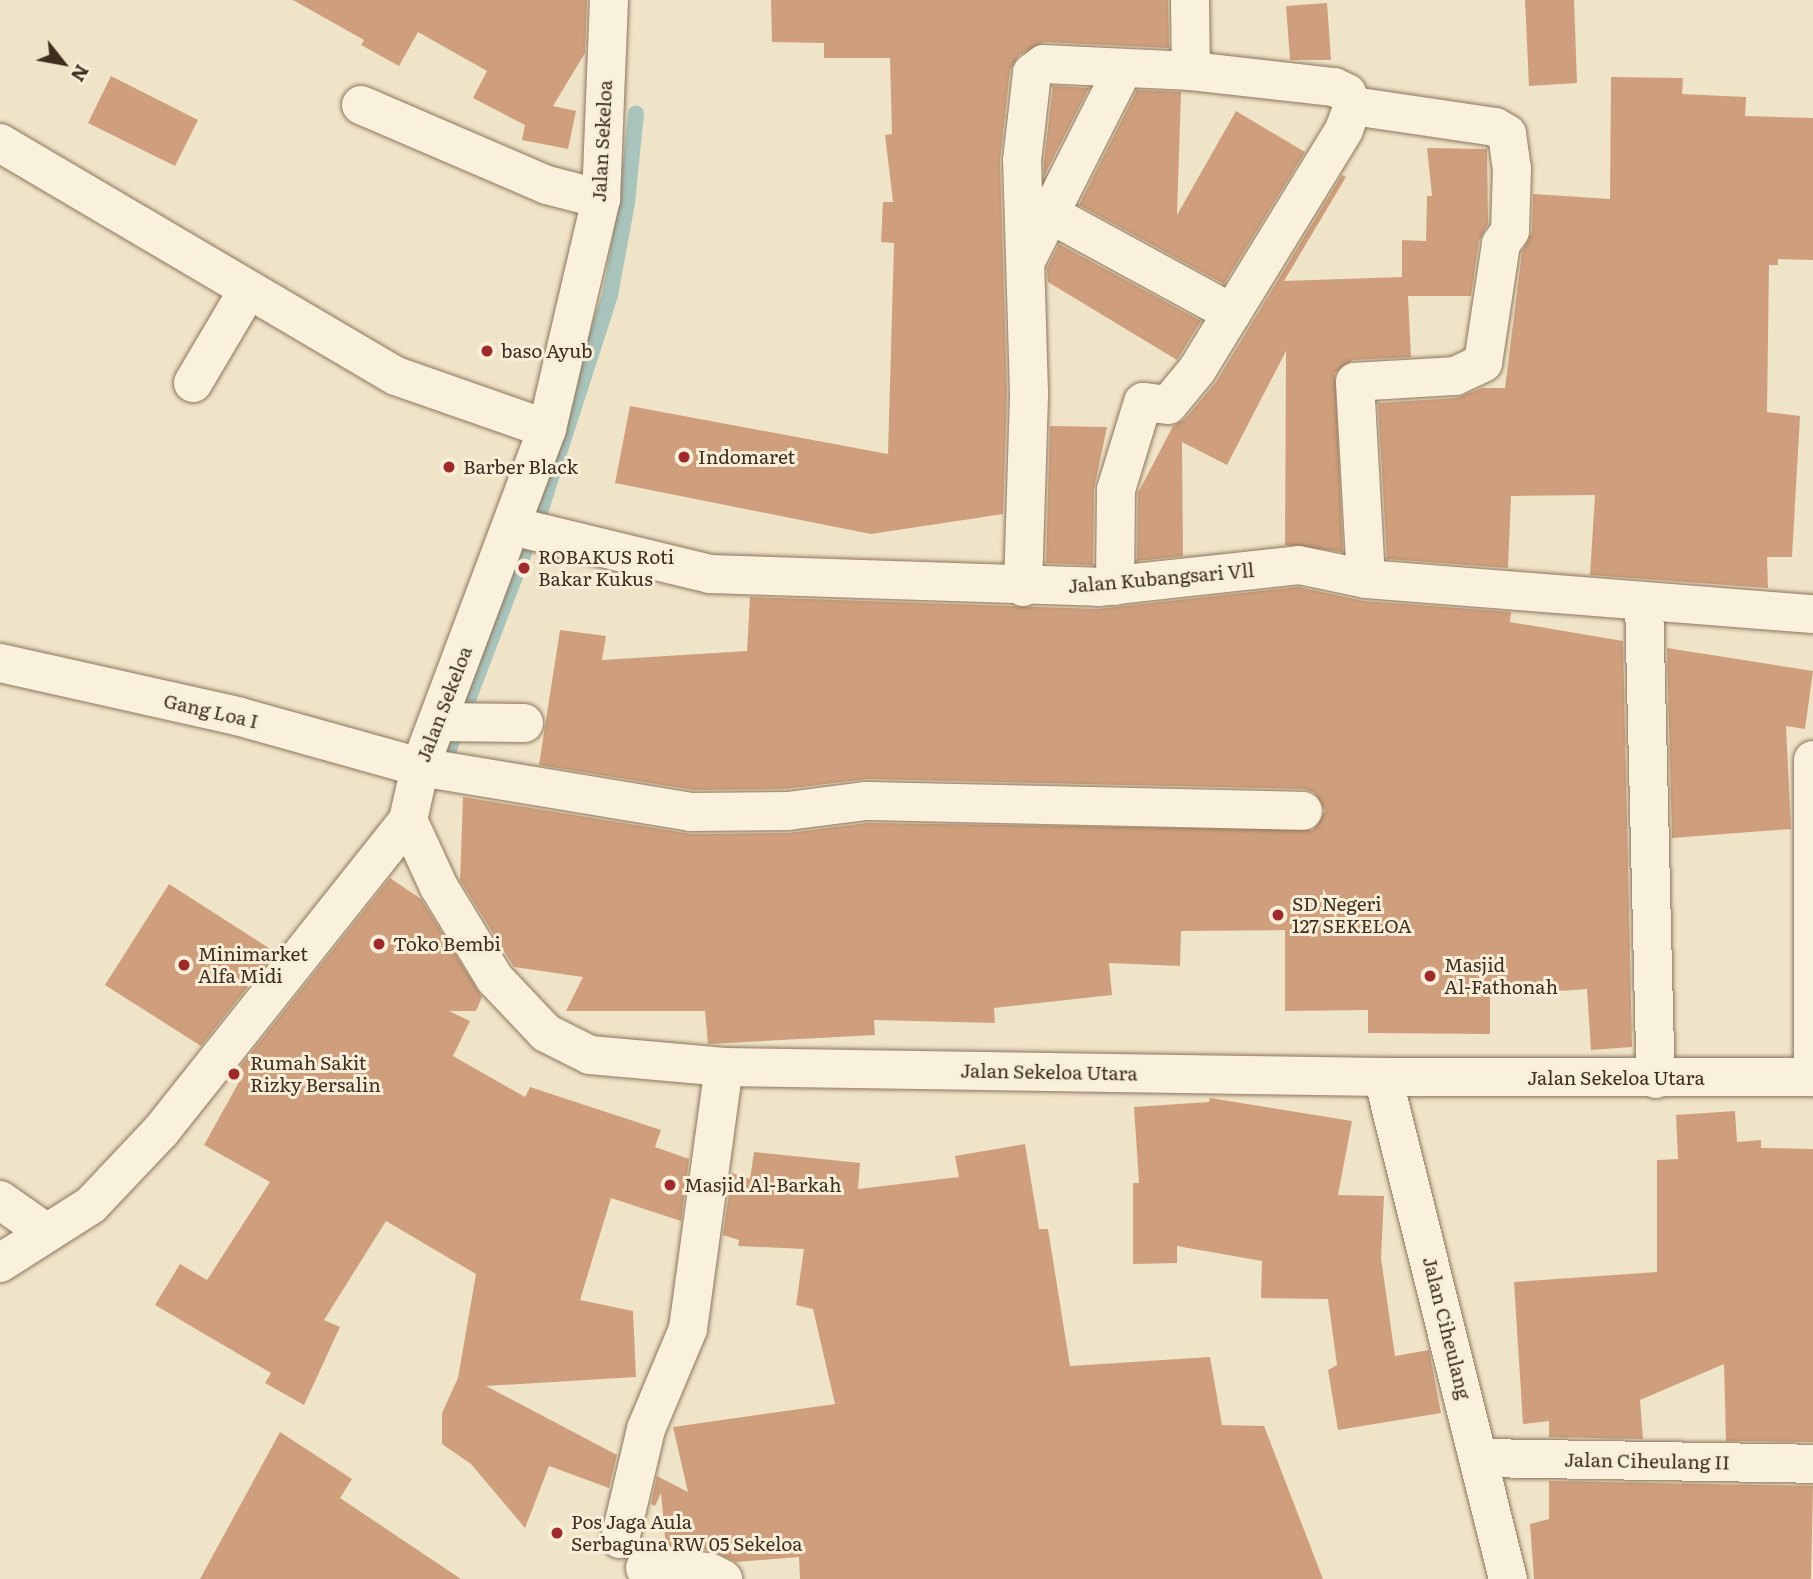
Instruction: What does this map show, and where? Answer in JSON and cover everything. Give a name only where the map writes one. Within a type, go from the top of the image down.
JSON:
[{"type":"street","name":"Jalan Sekeloa","points":[[0,1263],[91,1205],[161,1131],[408,820],[420,767],[547,429],[601,199],[608,0]]},
{"type":"street","points":[[1191,0],[1191,71]]},
{"type":"street","points":[[1023,587],[1029,393],[1022,161],[1032,73],[1044,64],[1191,71],[1334,87],[1347,93],[1353,106],[1344,130],[1197,370],[1168,405],[1143,402],[1116,490],[1115,586]]},
{"type":"street","points":[[1026,261],[1052,215],[1123,69]]},
{"type":"street","points":[[361,105],[547,185],[601,199]]},
{"type":"street","points":[[1353,106],[1495,127],[1507,134],[1513,168],[1510,231],[1501,244],[1483,363],[1455,376],[1356,382],[1366,579]]},
{"type":"street","points":[[0,143],[243,298]]},
{"type":"street","points":[[0,166],[243,298],[396,376],[547,429]]},
{"type":"street","points":[[1052,215],[1232,313]]},
{"type":"street","points":[[193,383],[243,298]]},
{"type":"street","name":"Jalan Kubangsari Vll","points":[[512,526],[710,574],[1023,587],[1115,586],[1299,565],[1366,579],[1813,614]]},
{"type":"street","points":[[1644,601],[1656,1079]]},
{"type":"street","name":"Gang Loa I","points":[[0,663],[237,716],[420,767],[691,811],[788,811],[866,801],[1303,811]]},
{"type":"street","points":[[437,722],[524,723]]},
{"type":"street","points":[[1813,760],[1813,1077]]},
{"type":"street","name":"Jalan Sekeloa Utara","points":[[408,820],[439,887],[495,979],[546,1033],[590,1055],[724,1067],[1383,1077],[1813,1077]]},
{"type":"street","points":[[620,1539],[646,1429],[688,1329],[724,1067]]},
{"type":"street","name":"Jalan Ciheulang","points":[[1383,1077],[1481,1458],[1508,1579]]},
{"type":"street","points":[[0,1200],[47,1233]]},
{"type":"street","name":"Jalan Ciheulang II","points":[[1481,1458],[1813,1464]]},
{"type":"street","points":[[645,1568],[709,1572],[723,1579]]},
{"type":"building","points":[[293,0],[587,0],[585,53],[553,106],[576,111],[568,149],[522,140],[525,125],[473,98],[487,71],[418,32],[399,66],[361,45],[364,40]]},
{"type":"building","points":[[771,0],[1168,0],[1169,48],[1044,42],[1019,55],[1010,70],[1000,161],[1007,393],[1003,514],[871,534],[615,483],[630,406],[888,454],[894,243],[881,242],[883,202],[893,202],[885,135],[892,134],[890,58],[824,58],[824,43],[772,42]]},
{"type":"building","points":[[1525,0],[1574,0],[1577,83],[1529,86]]},
{"type":"building","points":[[1327,3],[1331,60],[1290,60],[1286,6]]},
{"type":"building","points":[[111,76],[198,120],[175,166],[88,123]]},
{"type":"building","points":[[1611,77],[1683,78],[1682,94],[1746,97],[1745,116],[1813,118],[1813,260],[1778,259],[1778,265],[1769,265],[1767,412],[1800,416],[1792,557],[1767,557],[1768,588],[1590,575],[1595,495],[1511,496],[1508,568],[1387,559],[1378,403],[1456,398],[1482,388],[1505,388],[1522,252],[1532,232],[1533,194],[1610,199]]},
{"type":"building","points":[[1053,86],[1089,88],[1044,176],[1044,162]]},
{"type":"building","points":[[1137,90],[1181,92],[1177,215],[1236,111],[1305,152],[1224,284],[1079,205]]},
{"type":"building","points":[[1427,148],[1487,149],[1488,224],[1479,241],[1471,296],[1408,296],[1411,357],[1353,360],[1335,373],[1343,552],[1285,545],[1286,351],[1227,465],[1182,442],[1183,556],[1137,561],[1138,493],[1173,426],[1185,419],[1216,382],[1342,175],[1346,177],[1284,281],[1402,277],[1402,240],[1426,241],[1427,196],[1432,196]]},
{"type":"building","points":[[1059,244],[1201,321],[1177,360],[1048,282],[1047,268]]},
{"type":"building","points":[[1050,426],[1107,427],[1094,489],[1093,565],[1046,563]]},
{"type":"building","points":[[1298,587],[1364,601],[1511,612],[1510,622],[1623,641],[1632,1047],[1591,1050],[1587,989],[1490,996],[1490,1034],[1368,1033],[1368,1010],[1285,1011],[1285,930],[1181,931],[1180,966],[1109,963],[1112,995],[994,1008],[995,1023],[874,1020],[875,1035],[708,1044],[705,1011],[566,1011],[583,977],[514,967],[460,880],[463,797],[691,834],[788,833],[867,823],[1313,830],[1325,811],[1315,793],[1304,789],[866,779],[786,789],[693,790],[539,765],[560,630],[606,636],[602,660],[747,651],[750,597],[1097,609]]},
{"type":"building","points":[[1667,648],[1813,671],[1805,729],[1786,726],[1791,829],[1672,838]]},
{"type":"building","points":[[390,878],[421,899],[482,997],[476,1011],[449,1011],[470,1021],[453,1056],[525,1097],[530,1087],[661,1130],[655,1147],[689,1159],[681,1221],[611,1198],[580,1300],[633,1311],[636,1377],[486,1386],[617,1455],[609,1488],[549,1466],[525,1528],[471,1464],[442,1444],[442,1413],[458,1378],[476,1274],[386,1221],[324,1320],[340,1327],[304,1405],[265,1383],[271,1373],[155,1305],[180,1264],[207,1280],[270,1182],[204,1145],[244,1073],[238,1069]]},
{"type":"building","name":"Minimarket Alfa Midi","points":[[169,884],[275,952],[201,1046],[105,985]]},
{"type":"building","points":[[1210,1098],[1352,1121],[1338,1195],[1384,1196],[1381,1258],[1395,1356],[1429,1350],[1441,1413],[1338,1430],[1328,1370],[1337,1365],[1328,1299],[1261,1298],[1262,1261],[1177,1246],[1177,1263],[1133,1264],[1133,1183],[1139,1183],[1134,1107],[1209,1102]]},
{"type":"building","points":[[1735,1111],[1737,1142],[1761,1140],[1761,1148],[1813,1149],[1813,1442],[1726,1441],[1724,1364],[1640,1400],[1643,1439],[1549,1437],[1549,1421],[1523,1424],[1514,1282],[1657,1272],[1657,1160],[1678,1159],[1676,1115]]},
{"type":"building","points":[[1025,1144],[1039,1229],[1048,1229],[1070,1366],[1210,1357],[1222,1425],[1264,1426],[1323,1579],[800,1579],[799,1557],[736,1562],[711,1550],[666,1547],[661,1493],[655,1506],[651,1504],[657,1476],[688,1492],[673,1427],[835,1404],[813,1309],[796,1305],[804,1249],[738,1246],[739,1240],[723,1235],[732,1173],[750,1179],[754,1152],[860,1163],[858,1189],[959,1177],[955,1156]]},
{"type":"building","points":[[280,1432],[352,1479],[340,1498],[461,1579],[200,1579]]},
{"type":"building","points":[[1549,1481],[1813,1486],[1811,1579],[1534,1579],[1530,1524],[1549,1519]]},
{"type":"waterway","points":[[540,512],[610,295],[627,203],[636,113]]},
{"type":"waterway","points":[[465,708],[527,545]]},
{"type":"waterway","points":[[444,763],[454,735]]},
{"type":"place","name":"baso Ayub","points":[[487,351]]},
{"type":"place","name":"Indomaret","points":[[684,457]]},
{"type":"place","name":"Barber Black","points":[[449,467]]},
{"type":"place","name":"ROBAKUS Roti Bakar Kukus","points":[[524,568]]},
{"type":"place","name":"SD Negeri 127 SEKELOA","points":[[1278,915]]},
{"type":"place","name":"Toko Bembi","points":[[379,944]]},
{"type":"place","name":"Minimarket Alfa Midi","points":[[184,965]]},
{"type":"place","name":"Masjid Al-Fathonah","points":[[1430,976]]},
{"type":"place","name":"Rumah Sakit Rizky Bersalin","points":[[234,1074]]},
{"type":"place","name":"Masjid Al-Barkah","points":[[670,1185]]},
{"type":"place","name":"Pos Jaga Aula Serbaguna RW 05 Sekeloa","points":[[557,1533]]}]
